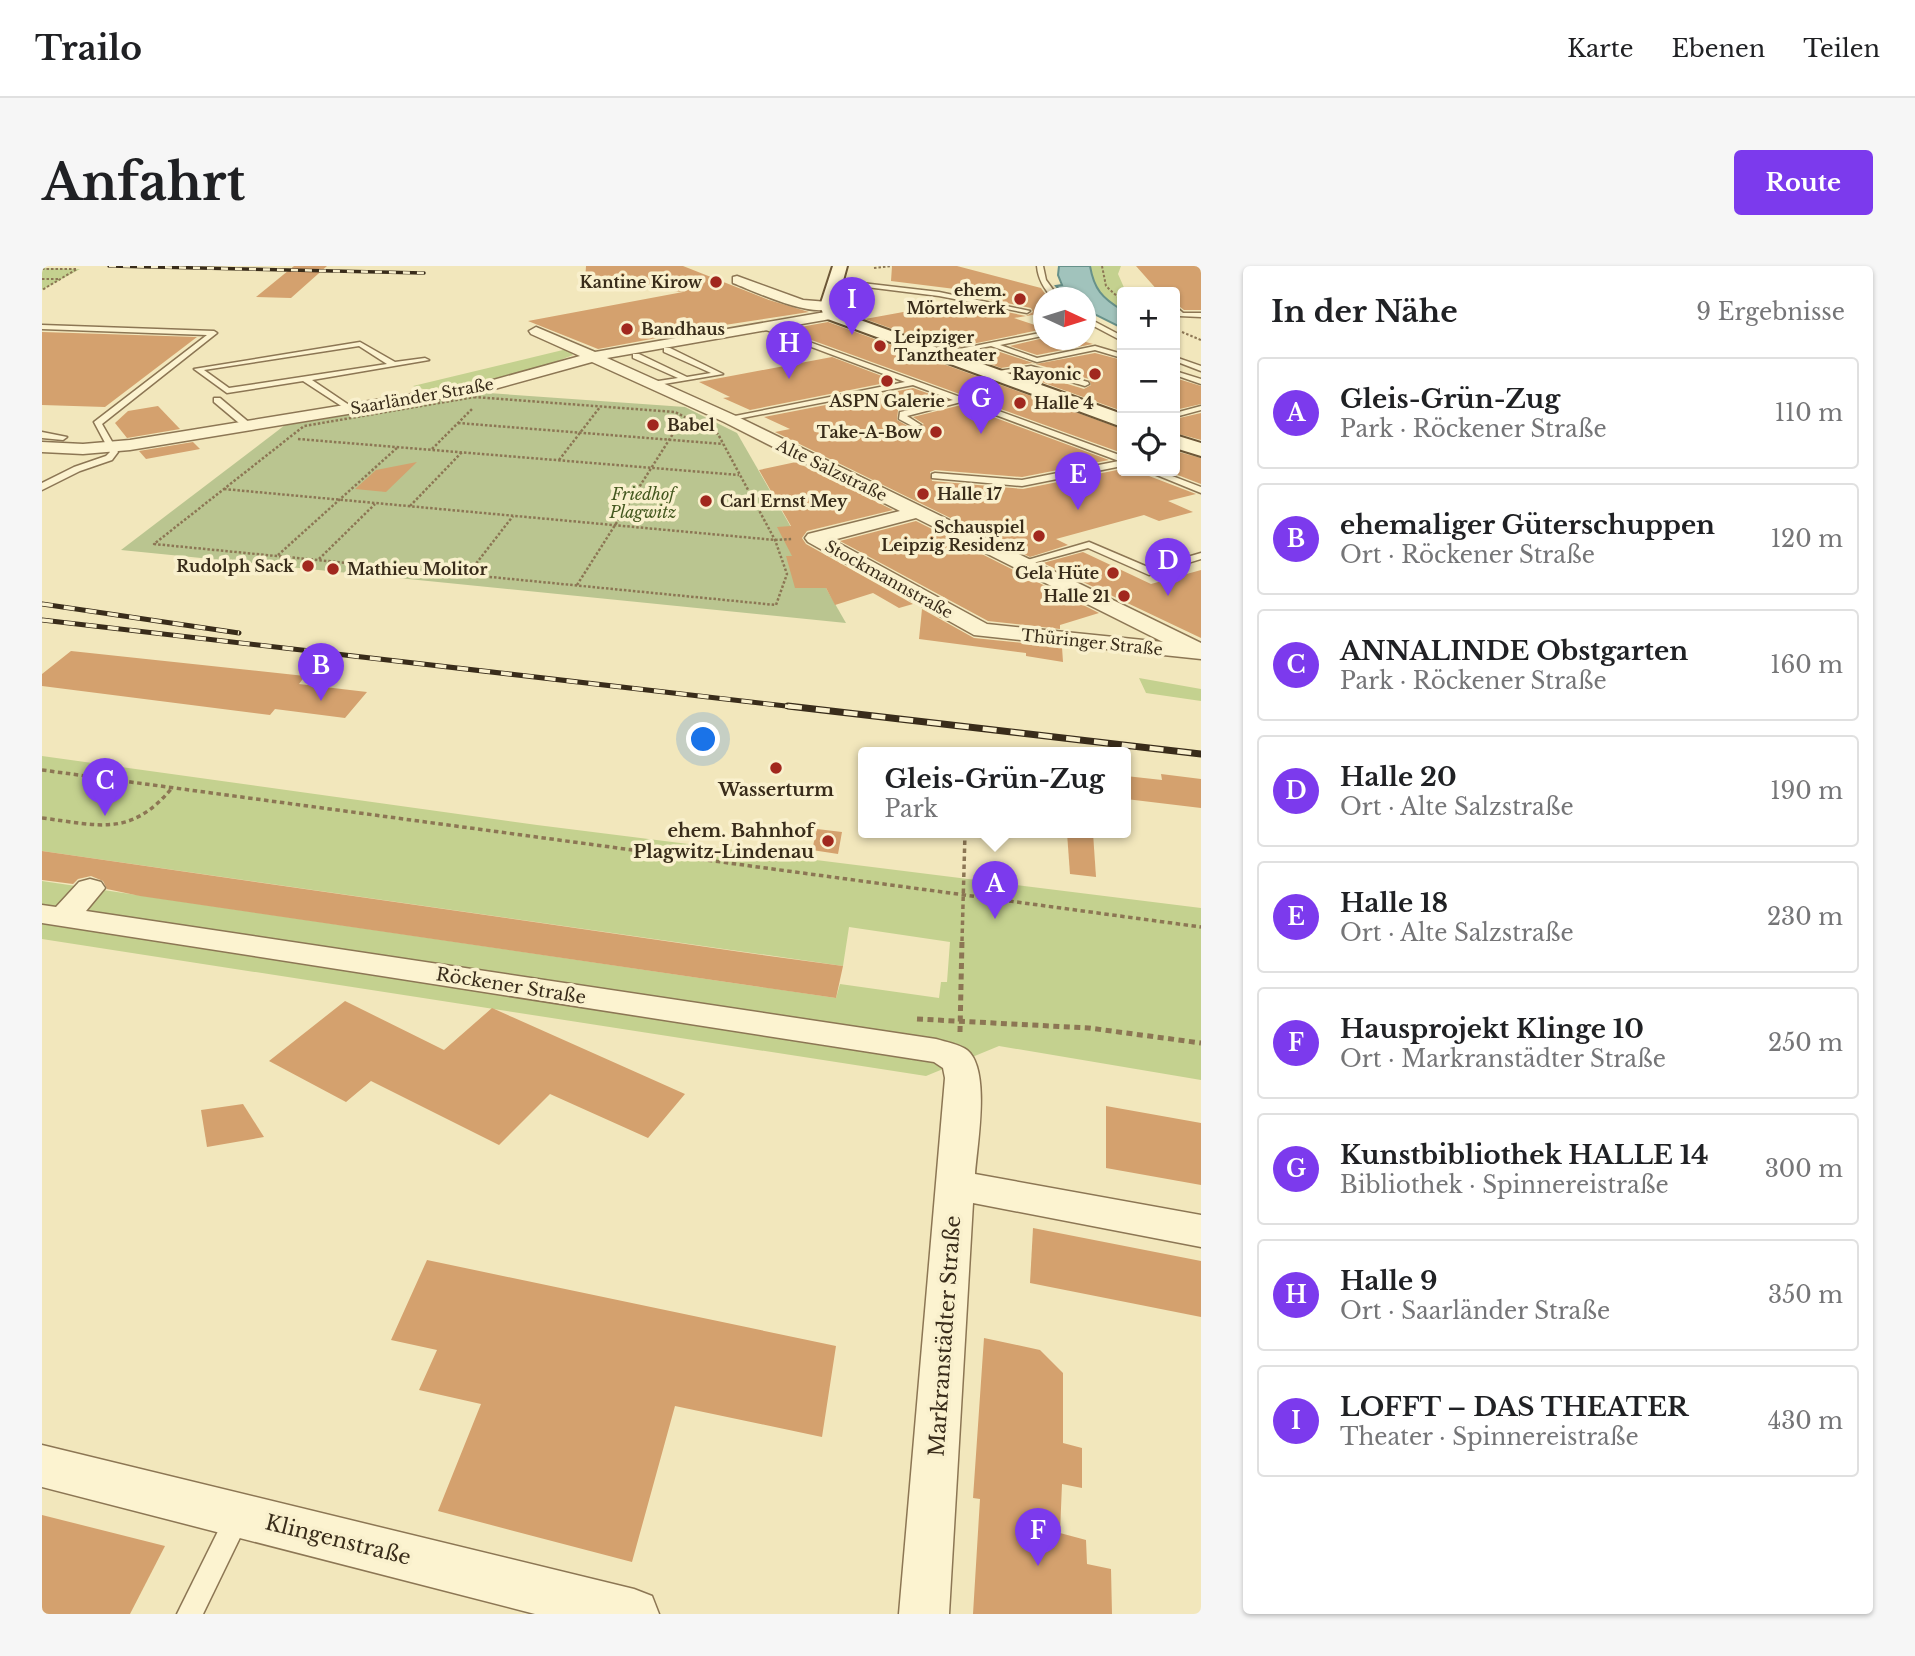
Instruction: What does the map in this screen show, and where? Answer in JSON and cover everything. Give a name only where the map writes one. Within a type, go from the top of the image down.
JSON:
[{"type":"street","points":[[830,311],[838,274]]},
{"type":"street","points":[[737,280],[801,304],[830,311],[989,373],[1117,417]]},
{"type":"street","name":"Saarländer Straße","points":[[42,447],[110,447],[487,386],[595,355],[830,311]]},
{"type":"street","name":"Alte Salzstraße","points":[[536,331],[595,355],[730,419],[1201,652]]},
{"type":"street","points":[[1180,442],[1201,450]]},
{"type":"street","name":"Stockmannstraße","points":[[815,538],[918,512]]},
{"type":"street","name":"Stockmannstraße","points":[[815,538],[982,630]]},
{"type":"street","name":"Thüringer Straße","points":[[982,630],[1201,652]]},
{"type":"street","name":"Röckener Straße","points":[[53,916],[90,888]]},
{"type":"street","name":"Röckener Straße","points":[[53,916],[936,1051],[958,1040]]},
{"type":"street","name":"Markranstädter Straße","points":[[924,1614],[963,1073],[958,1040]]},
{"type":"street","points":[[956,1185],[1201,1231]]},
{"type":"street","name":"Klingenstraße","points":[[42,1466],[634,1614]]},
{"type":"lane","points":[[1040,266],[1039,274],[1046,287]]},
{"type":"lane","points":[[838,274],[1027,311]]},
{"type":"lane","points":[[1180,314],[1201,315]]},
{"type":"lane","points":[[1096,325],[1117,336]]},
{"type":"lane","points":[[760,326],[1117,459]]},
{"type":"lane","points":[[42,327],[214,333],[97,424],[103,429],[105,439],[114,452],[109,458],[76,469],[42,487]]},
{"type":"lane","points":[[938,354],[1033,336]]},
{"type":"lane","points":[[394,365],[360,344],[198,369],[227,391],[305,379],[394,365],[425,360]]},
{"type":"lane","points":[[991,344],[1037,360]]},
{"type":"lane","points":[[1031,368],[1030,362],[1095,348],[1117,355]]},
{"type":"lane","points":[[655,384],[719,373],[667,350]]},
{"type":"lane","points":[[636,356],[686,379]]},
{"type":"lane","points":[[1180,361],[1201,369]]},
{"type":"lane","points":[[989,373],[1031,368],[1085,384]]},
{"type":"lane","points":[[1180,375],[1201,382]]},
{"type":"lane","points":[[305,379],[349,409]]},
{"type":"lane","points":[[730,419],[914,383]]},
{"type":"lane","points":[[217,400],[248,426]]},
{"type":"lane","points":[[917,425],[902,417],[902,414],[961,400]]},
{"type":"lane","points":[[1180,414],[1201,408]]},
{"type":"lane","points":[[42,435],[64,437]]},
{"type":"lane","points":[[935,476],[1022,483],[1117,462]]},
{"type":"lane","points":[[1164,476],[1201,490]]},
{"type":"lane","points":[[1022,563],[1089,545],[1149,572],[1201,556]]},
{"type":"lane","points":[[190,1614],[239,1515]]},
{"type":"path","points":[[1102,266],[1106,286],[1117,296]]},
{"type":"path","points":[[42,269],[77,270],[42,290]]},
{"type":"path","points":[[42,279],[60,279]]},
{"type":"path","points":[[1180,332],[1201,340]]},
{"type":"path","points":[[431,450],[483,398]]},
{"type":"path","points":[[483,398],[675,412],[718,434],[775,540],[787,574],[776,605],[154,544],[304,426],[483,398]]},
{"type":"path","points":[[559,460],[600,407]]},
{"type":"path","points":[[577,585],[684,416]]},
{"type":"path","points":[[458,423],[724,444]]},
{"type":"path","points":[[289,438],[740,475]]},
{"type":"path","points":[[278,556],[398,447]]},
{"type":"path","points":[[409,506],[462,452]]},
{"type":"path","points":[[224,489],[775,540],[815,538]]},
{"type":"path","points":[[319,560],[376,503]]},
{"type":"path","points":[[468,575],[513,516]]},
{"type":"path","points":[[42,770],[1201,927]]},
{"type":"path","points":[[42,818],[111,824],[138,819],[173,788]]},
{"type":"path","points":[[958,1040],[965,838]]},
{"type":"path","points":[[911,1019],[958,1040],[1089,1028],[1201,1043]]},
{"type":"green space","points":[[1090,266],[1121,266],[1118,274],[1124,287],[1117,287],[1117,307],[1100,292]]},
{"type":"green space","points":[[42,268],[80,269],[42,290]]},
{"type":"green space","points":[[567,349],[573,355],[492,381],[447,389],[428,390],[413,386]]},
{"type":"green space","name":"Friedhof Plagwitz","points":[[474,392],[685,407],[737,433],[846,623],[121,550],[289,422]]},
{"type":"green space","points":[[1139,678],[1201,689],[1201,701],[1146,693]]},
{"type":"green space","points":[[42,756],[537,825],[1201,908],[1201,1080],[999,1046],[926,1076],[42,939],[42,881],[836,998],[840,984],[939,998],[941,982],[947,982],[950,942],[849,927],[843,966],[42,851]]},
{"type":"water","points":[[1059,266],[1090,266],[1100,292],[1117,307],[1117,326],[1096,315],[1096,287],[1057,287],[1062,285],[1058,275]]},
{"type":"building","points":[[294,266],[327,266],[291,298],[256,297]]},
{"type":"building","points":[[586,266],[683,266],[769,300],[809,312],[659,335],[662,337],[598,349],[528,321],[683,292],[585,282]]},
{"type":"building","points":[[892,266],[957,266],[1037,287],[1033,287],[1033,312],[1031,308],[982,298],[1003,295],[891,281]]},
{"type":"building","points":[[1136,266],[1201,266],[1201,310],[1184,310],[1180,307],[1180,287],[1155,287]]},
{"type":"building","points":[[958,302],[1026,316],[1014,318],[1033,324],[1033,331],[948,349],[865,319]]},
{"type":"building","points":[[828,322],[1117,427],[1117,451],[784,330]]},
{"type":"building","points":[[42,332],[197,337],[105,407],[42,405]]},
{"type":"building","points":[[1033,341],[1033,350],[1062,350],[1037,355],[1010,346]]},
{"type":"building","points":[[991,349],[1036,364],[1095,353],[1117,359],[1117,409],[1019,374],[1031,373],[1084,389],[1091,385],[1089,379],[1032,363],[1001,368],[963,354]]},
{"type":"building","points":[[832,357],[895,381],[750,410],[723,398],[730,397],[699,382]]},
{"type":"building","points":[[1180,380],[1201,386],[1201,404],[1180,409]]},
{"type":"building","points":[[913,388],[944,399],[898,410],[897,420],[913,429],[924,424],[913,417],[961,405],[1109,460],[1022,477],[935,470],[930,472],[932,481],[1023,489],[1117,470],[1117,476],[1149,476],[1196,494],[1168,501],[1193,512],[1159,521],[1144,515],[1056,539],[1068,545],[1030,557],[775,432],[790,429],[764,417]]},
{"type":"building","points":[[158,406],[180,429],[127,438],[115,423],[128,411]]},
{"type":"building","points":[[1201,413],[1201,440],[1180,434],[1180,418]]},
{"type":"building","points":[[193,442],[200,449],[146,459],[139,451]]},
{"type":"building","points":[[1180,452],[1201,458],[1201,484],[1180,476]]},
{"type":"building","points":[[417,462],[386,492],[355,489],[376,470]]},
{"type":"building","points":[[796,462],[893,510],[807,531],[802,538],[806,544],[913,604],[899,608],[873,593],[835,605],[826,588],[795,588],[786,556],[792,556],[777,527],[791,526],[759,470]]},
{"type":"building","points":[[916,521],[1099,613],[1060,625],[1060,629],[988,621],[840,541]]},
{"type":"building","points":[[1083,552],[1151,584],[1201,570],[1201,638],[1043,563]]},
{"type":"building","points":[[922,609],[974,638],[1062,647],[1063,662],[1026,656],[1026,653],[919,639]]},
{"type":"building","points":[[71,651],[305,676],[299,684],[367,692],[345,718],[275,709],[270,715],[42,686],[42,674]]},
{"type":"building","points":[[1161,774],[1201,779],[1201,808],[1131,800],[1131,777],[1162,780]]},
{"type":"building","name":"ehem. Bahnhof Plagwitz-Lindenau","points":[[817,829],[842,832],[838,854],[812,850]]},
{"type":"building","points":[[1067,838],[1093,838],[1096,877],[1070,874]]},
{"type":"building","points":[[42,851],[843,966],[836,998],[140,896],[107,889],[103,881],[91,876],[78,879],[73,884],[42,880]]},
{"type":"building","points":[[345,1001],[444,1050],[492,1008],[685,1094],[648,1138],[550,1094],[499,1145],[371,1081],[346,1102],[269,1061]]},
{"type":"building","points":[[243,1104],[264,1137],[207,1147],[201,1110]]},
{"type":"building","points":[[1106,1106],[1201,1123],[1201,1185],[1106,1168]]},
{"type":"building","points":[[1033,1228],[1201,1261],[1201,1317],[1030,1283]]},
{"type":"building","points":[[427,1260],[836,1346],[822,1437],[675,1406],[632,1562],[438,1511],[481,1404],[419,1390],[437,1350],[391,1340]]},
{"type":"building","points":[[984,1338],[1040,1350],[1063,1373],[1063,1443],[1082,1448],[1082,1488],[1062,1484],[1060,1533],[1086,1540],[1087,1564],[1111,1569],[1112,1614],[973,1614],[980,1499],[973,1498]]},
{"type":"building","points":[[42,1515],[165,1546],[130,1614],[42,1614]]},
{"type":"railway","points":[[109,266],[424,273]]},
{"type":"railway","points":[[42,604],[239,633]]},
{"type":"railway","points":[[42,620],[803,708]]},
{"type":"railway","points":[[788,706],[1201,754]]},
{"type":"place","name":"Kantine Kirow","points":[[716,282]]},
{"type":"place","name":"ehem. Mörtelwerk","points":[[1020,299]]},
{"type":"place","name":"Bandhaus","points":[[627,329]]},
{"type":"place","name":"LOFFT – DAS THEATER","points":[[852,335]]},
{"type":"place","name":"Leipziger Tanztheater","points":[[880,346]]},
{"type":"place","name":"Rayonic","points":[[1095,374]]},
{"type":"place","name":"Halle 9","points":[[789,379]]},
{"type":"place","name":"ASPN Galerie","points":[[887,381]]},
{"type":"place","name":"Halle 4","points":[[1020,403]]},
{"type":"place","name":"Babel","points":[[653,425]]},
{"type":"place","name":"Take-A-Bow","points":[[936,432]]},
{"type":"place","name":"Kunstbibliothek HALLE 14","points":[[981,434]]},
{"type":"place","name":"Halle 17","points":[[923,494]]},
{"type":"place","name":"Carl Ernst Mey","points":[[706,501]]},
{"type":"place","name":"Halle 18","points":[[1078,510]]},
{"type":"place","name":"Schauspiel Leipzig Residenz","points":[[1039,536]]},
{"type":"place","name":"Rudolph Sack","points":[[308,566]]},
{"type":"place","name":"Mathieu Molitor","points":[[333,569]]},
{"type":"place","name":"Gela Hüte","points":[[1113,573]]},
{"type":"place","name":"Halle 21","points":[[1124,596]]},
{"type":"place","name":"Halle 20","points":[[1168,596]]},
{"type":"place","name":"ehemaliger Güterschuppen","points":[[321,701]]},
{"type":"place","name":"Wasserturm","points":[[776,768]]},
{"type":"place","name":"ANNALINDE Obstgarten","points":[[105,816]]},
{"type":"place","name":"ehem. Bahnhof Plagwitz-Lindenau","points":[[828,841]]},
{"type":"place","name":"Gleis-Grün-Zug","points":[[995,919]]},
{"type":"place","name":"Hausprojekt Klinge 10","points":[[1038,1566]]}]
